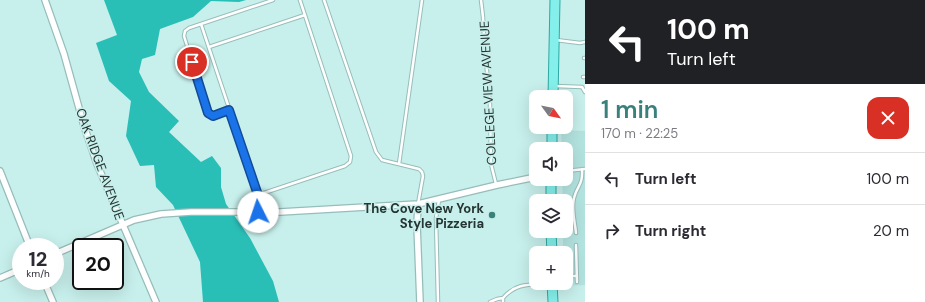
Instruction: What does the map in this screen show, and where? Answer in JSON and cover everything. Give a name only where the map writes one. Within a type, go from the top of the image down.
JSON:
[{"type":"main road","points":[[553,90],[555,0]]},
{"type":"main road","points":[[552,290],[552,302]]},
{"type":"street","name":"OAK RIDGE AVENUE","points":[[45,0],[64,54],[84,126],[97,164],[156,302]]},
{"type":"street","points":[[0,171],[26,238]]},
{"type":"street","points":[[64,250],[123,225],[149,216],[161,214],[191,212],[258,212],[418,204],[529,178]]},
{"type":"street","points":[[418,204],[417,226],[420,302]]},
{"type":"street","points":[[0,278],[12,273]]},
{"type":"street","points":[[48,290],[54,302]]},
{"type":"lane","points":[[229,110],[213,116],[208,113],[184,36],[185,31],[189,28],[273,0]]},
{"type":"lane","points":[[258,195],[345,166],[350,162],[351,156],[300,0]]},
{"type":"lane","points":[[324,0],[378,156],[382,160],[419,169],[422,172],[423,176],[418,204]]},
{"type":"lane","points":[[399,164],[422,0]]},
{"type":"lane","name":"COLLEGE VIEW AVENUE","points":[[481,0],[484,17],[484,38],[490,105],[491,164],[497,185]]},
{"type":"lane","points":[[209,47],[305,15]]},
{"type":"lane","points":[[201,24],[258,195],[258,212]]},
{"type":"lane","points":[[554,40],[580,43],[585,42]]},
{"type":"lane","points":[[553,85],[582,87],[585,92]]},
{"type":"lane","points":[[573,170],[583,169],[582,180],[574,198],[573,205],[576,233]]},
{"type":"lane","points":[[438,302],[436,218],[439,200]]},
{"type":"lane","points":[[576,245],[577,282]]},
{"type":"lane","points":[[503,302],[503,298],[510,290],[520,285],[529,284]]},
{"type":"lane","points":[[490,302],[497,298],[503,298]]},
{"type":"shaded area","points":[[104,0],[246,0],[239,2],[211,1],[193,17],[160,29],[155,55],[142,59],[139,72],[149,92],[179,121],[169,132],[201,162],[212,156],[221,168],[221,187],[226,204],[250,238],[273,281],[279,302],[203,302],[200,262],[173,205],[156,187],[154,165],[140,166],[126,136],[131,101],[109,81],[96,43],[117,35]]},
{"type":"shaded area","points":[[573,130],[585,131],[585,285],[573,286],[573,246],[563,246],[563,238],[573,238],[573,194],[563,194],[562,186],[573,186],[573,142],[562,142],[561,134],[573,134]]},
{"type":"place","name":"The Cove New York Style Pizzeria","points":[[492,215]]},
{"type":"route","points":[[192,62],[208,113],[213,116],[229,110],[258,195],[258,212]]}]
